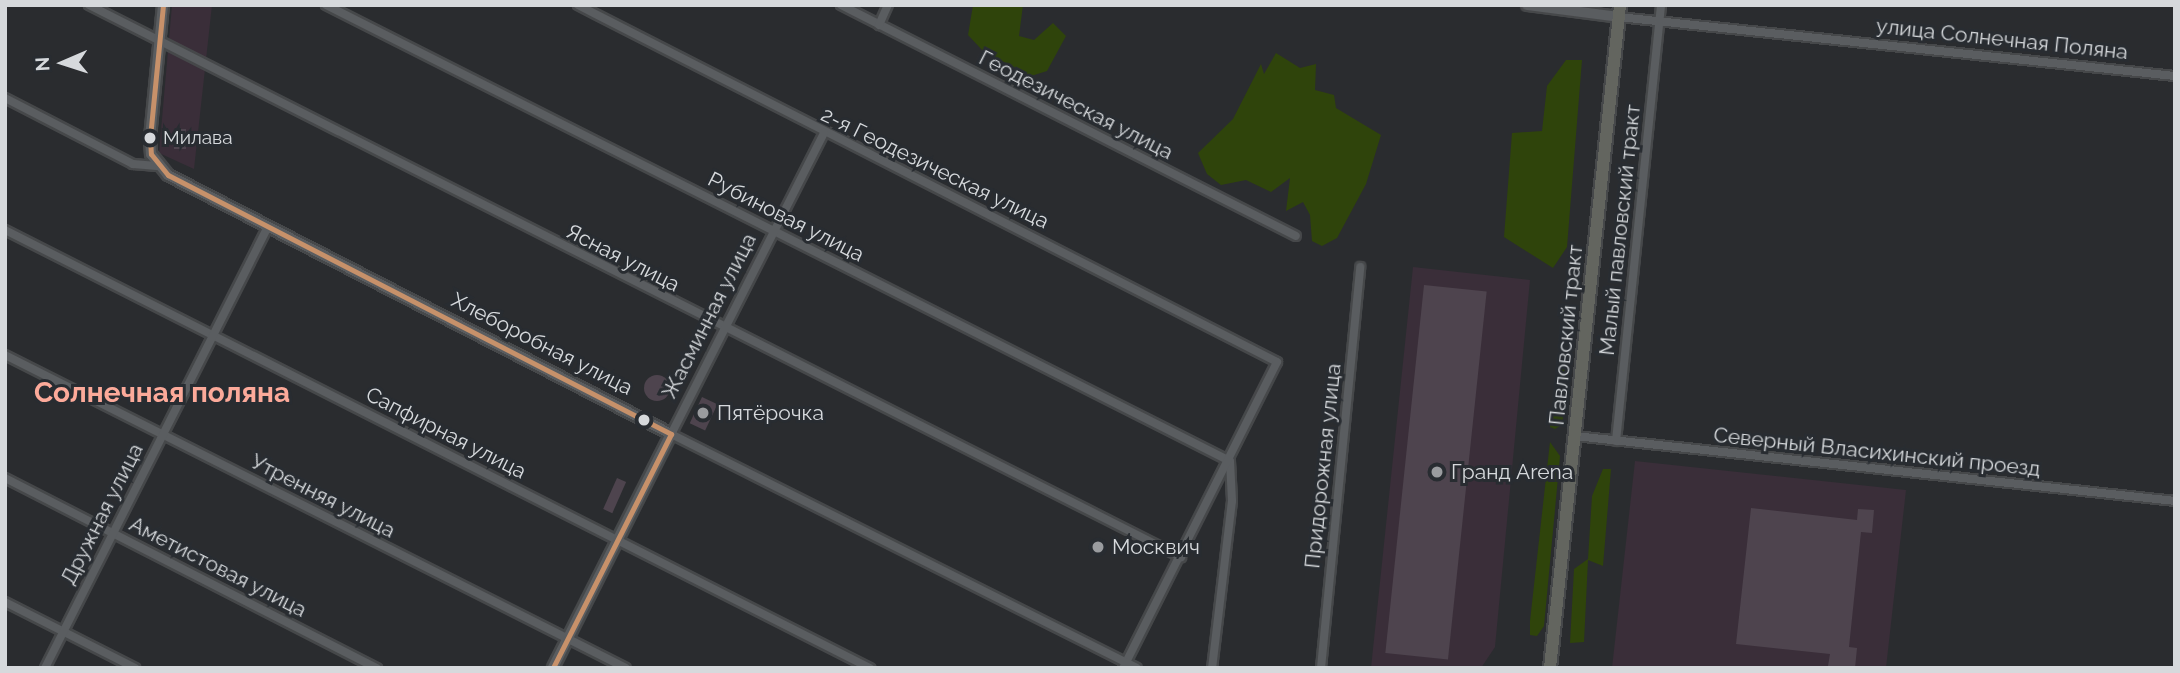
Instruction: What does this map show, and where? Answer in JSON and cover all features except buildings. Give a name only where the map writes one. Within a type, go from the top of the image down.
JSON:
[{"type":"main road","name":"Павловский тракт","points":[[1550,668],[1620,11]]},
{"type":"street","name":"Ясная улица","points":[[89,5],[723,328],[1181,557]]},
{"type":"street","points":[[157,166],[150,137],[163,5]]},
{"type":"street","name":"Рубиновая улица","points":[[326,5],[1230,461]]},
{"type":"street","name":"2-я Геодезическая улица","points":[[578,5],[824,133],[1277,362],[1230,461]]},
{"type":"street","name":"Геодезическая улица","points":[[841,5],[1296,236]]},
{"type":"street","points":[[879,24],[888,5]]},
{"type":"street","points":[[1527,5],[1620,11]]},
{"type":"street","points":[[1659,22],[1661,5]]},
{"type":"street","name":"улица Солнечная Поляна","points":[[1620,11],[1659,22],[2175,76]]},
{"type":"street","name":"Малый павловский тракт","points":[[1616,441],[1659,22]]},
{"type":"street","name":"Хлеборобная улица","points":[[5,98],[133,164],[157,166],[189,188],[1125,665],[1137,668]]},
{"type":"street","name":"Жасминная улица","points":[[553,668],[824,133]]},
{"type":"street","name":"Дружная улица","points":[[45,668],[268,226]]},
{"type":"street","name":"Сапфирная улица","points":[[5,229],[870,668]]},
{"type":"street","name":"Придорожная улица","points":[[1321,668],[1360,267]]},
{"type":"street","name":"Утренняя улица","points":[[5,355],[626,668]]},
{"type":"street","name":"Северный Власихинский проезд","points":[[1575,436],[2175,501]]},
{"type":"street","points":[[1125,665],[1230,461]]},
{"type":"street","points":[[1212,668],[1232,501],[1230,461]]},
{"type":"street","name":"Аметистовая улица","points":[[5,478],[377,668]]},
{"type":"street","points":[[5,603],[135,668]]},
{"type":"shaded area","points":[[172,5],[212,5],[194,169],[159,153]]},
{"type":"shaded area","points":[[1413,267],[1530,280],[1495,647],[1481,668],[1371,668]]},
{"type":"shaded area","points":[[1635,461],[1906,490],[1886,668],[1612,668]]},
{"type":"green space","points":[[973,5],[1023,5],[1019,36],[1034,40],[1053,23],[1066,36],[1047,71],[1031,76],[983,51],[968,35]]},
{"type":"green space","points":[[1276,53],[1300,68],[1316,64],[1315,90],[1334,95],[1336,108],[1381,135],[1366,184],[1337,238],[1322,246],[1312,241],[1310,215],[1303,202],[1286,211],[1290,178],[1271,192],[1246,180],[1221,185],[1207,174],[1198,153],[1233,119],[1261,64],[1264,74]]},
{"type":"green space","points":[[1566,60],[1582,60],[1567,247],[1553,268],[1504,237],[1512,133],[1542,131],[1547,86]]},
{"type":"green space","points":[[1562,368],[1569,375],[1562,425],[1555,429],[1550,427],[1551,418]]},
{"type":"green space","points":[[1550,442],[1560,456],[1544,626],[1537,636],[1530,635],[1530,621]]},
{"type":"green space","points":[[1603,469],[1611,469],[1603,566],[1588,560],[1584,642],[1570,643],[1574,569],[1588,559],[1592,496]]},
{"type":"transit line","points":[[163,5],[150,137],[151,154],[168,175],[671,434],[553,668]]},
{"type":"place","name":"Милава","points":[[150,138]]},
{"type":"place","name":"Пятёрочка","points":[[703,413]]},
{"type":"place","name":"Гранд Arena","points":[[1437,472]]},
{"type":"place","name":"Москвич","points":[[1098,547]]},
{"type":"district","name":"Солнечная поляна","points":[[162,393]]}]
